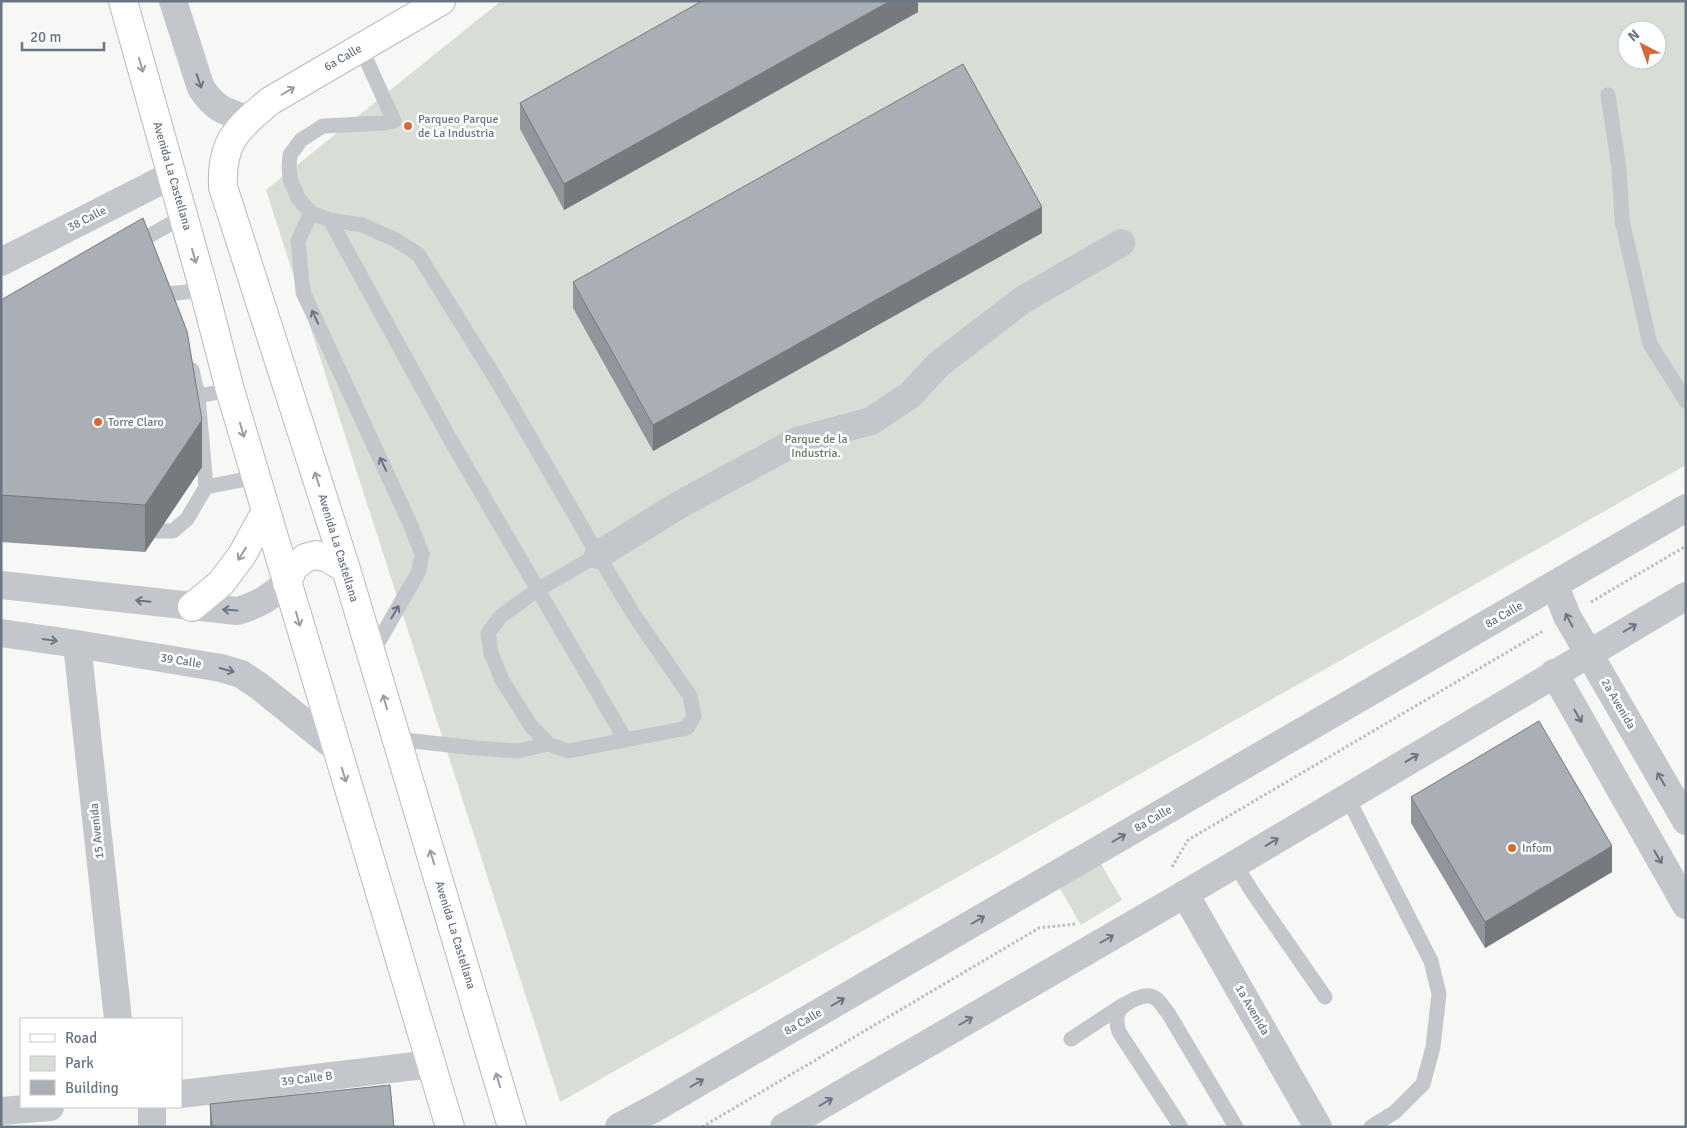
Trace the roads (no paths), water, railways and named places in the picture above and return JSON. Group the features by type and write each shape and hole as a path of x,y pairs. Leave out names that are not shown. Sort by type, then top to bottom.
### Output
{"main road":[{"name":"Avenida La Castellana","path":"123,1 230,390 287,583 447,1114 457,1127"},
{"name":"6a Calle","path":"248,119 270,101 441,1"},
{"name":"Avenida La Castellana","path":"248,119 231,138 227,147 222,174 223,187 346,569 512,1127"},
{"path":"192,607 221,582 242,555 266,511"},
{"path":"287,583 293,568 305,558 316,554 328,558 346,569"}],"street":[{"path":"173,1 201,88 209,100 219,109 248,119"},
{"name":"38 Calle","path":"1,262 172,175"},
{"path":"598,555 679,505 797,441 871,421 910,394 939,364 1021,301 1121,243"},
{"name":"8a Calle","path":"619,1127 655,1108 1555,586 1686,508"},
{"path":"1,585 237,611 262,602 287,583"},
{"name":"2a Avenida","path":"1555,586 1567,616 1686,821"},
{"path":"784,1127 1185,894 1686,596"},
{"name":"39 Calle","path":"1,633 221,668 241,674 259,686 336,748"},
{"name":"15 Avenida","path":"77,644 118,1018"},
{"path":"1554,673 1686,905"},
{"name":"1a Avenida","path":"1185,894 1318,1127"},
{"name":"39 Calle B","path":"182,1094 432,1064"},
{"path":"1,1111 38,1108"},
{"path":"152,1108 152,1127"}],"lane":[{"path":"360,48 401,123 324,126 301,140 290,155 290,173 298,198 310,213 330,220 362,225 394,239 418,254 499,384 634,615 690,696 694,716 687,728 568,751 548,744 531,726 502,680 491,653 488,633 501,616 537,590 598,555"},
{"path":"1608,95 1620,169 1622,220 1650,344 1686,401"},
{"path":"310,213 298,241 303,292 412,528 422,554 419,571 371,655"},
{"path":"118,254 183,217"},
{"path":"330,220 450,439 625,739"},
{"path":"144,303 163,303 167,294 204,290"},
{"path":"126,531 173,531 187,519 206,487 198,396 187,354"},
{"path":"198,396 230,390"},
{"path":"206,487 256,477"},
{"path":"396,739 518,751 548,744"},
{"path":"1347,797 1431,961 1439,994 1433,1047 1423,1084 1395,1112 1370,1127"},
{"path":"1235,864 1325,997"},
{"path":"1071,1039 1122,1005 1148,995 1156,998 1168,1013 1236,1127"},
{"path":"1122,1005 1117,1022 1119,1032 1181,1127"}],"place":[{"name":"Parqueo Parque de La Industria","path":"408,126"},
{"name":"Torre Claro","path":"98,422"},
{"name":"Infom","path":"1512,848"}],"park label":[{"name":"Parque de la Industria.","path":"816,446"}]}
